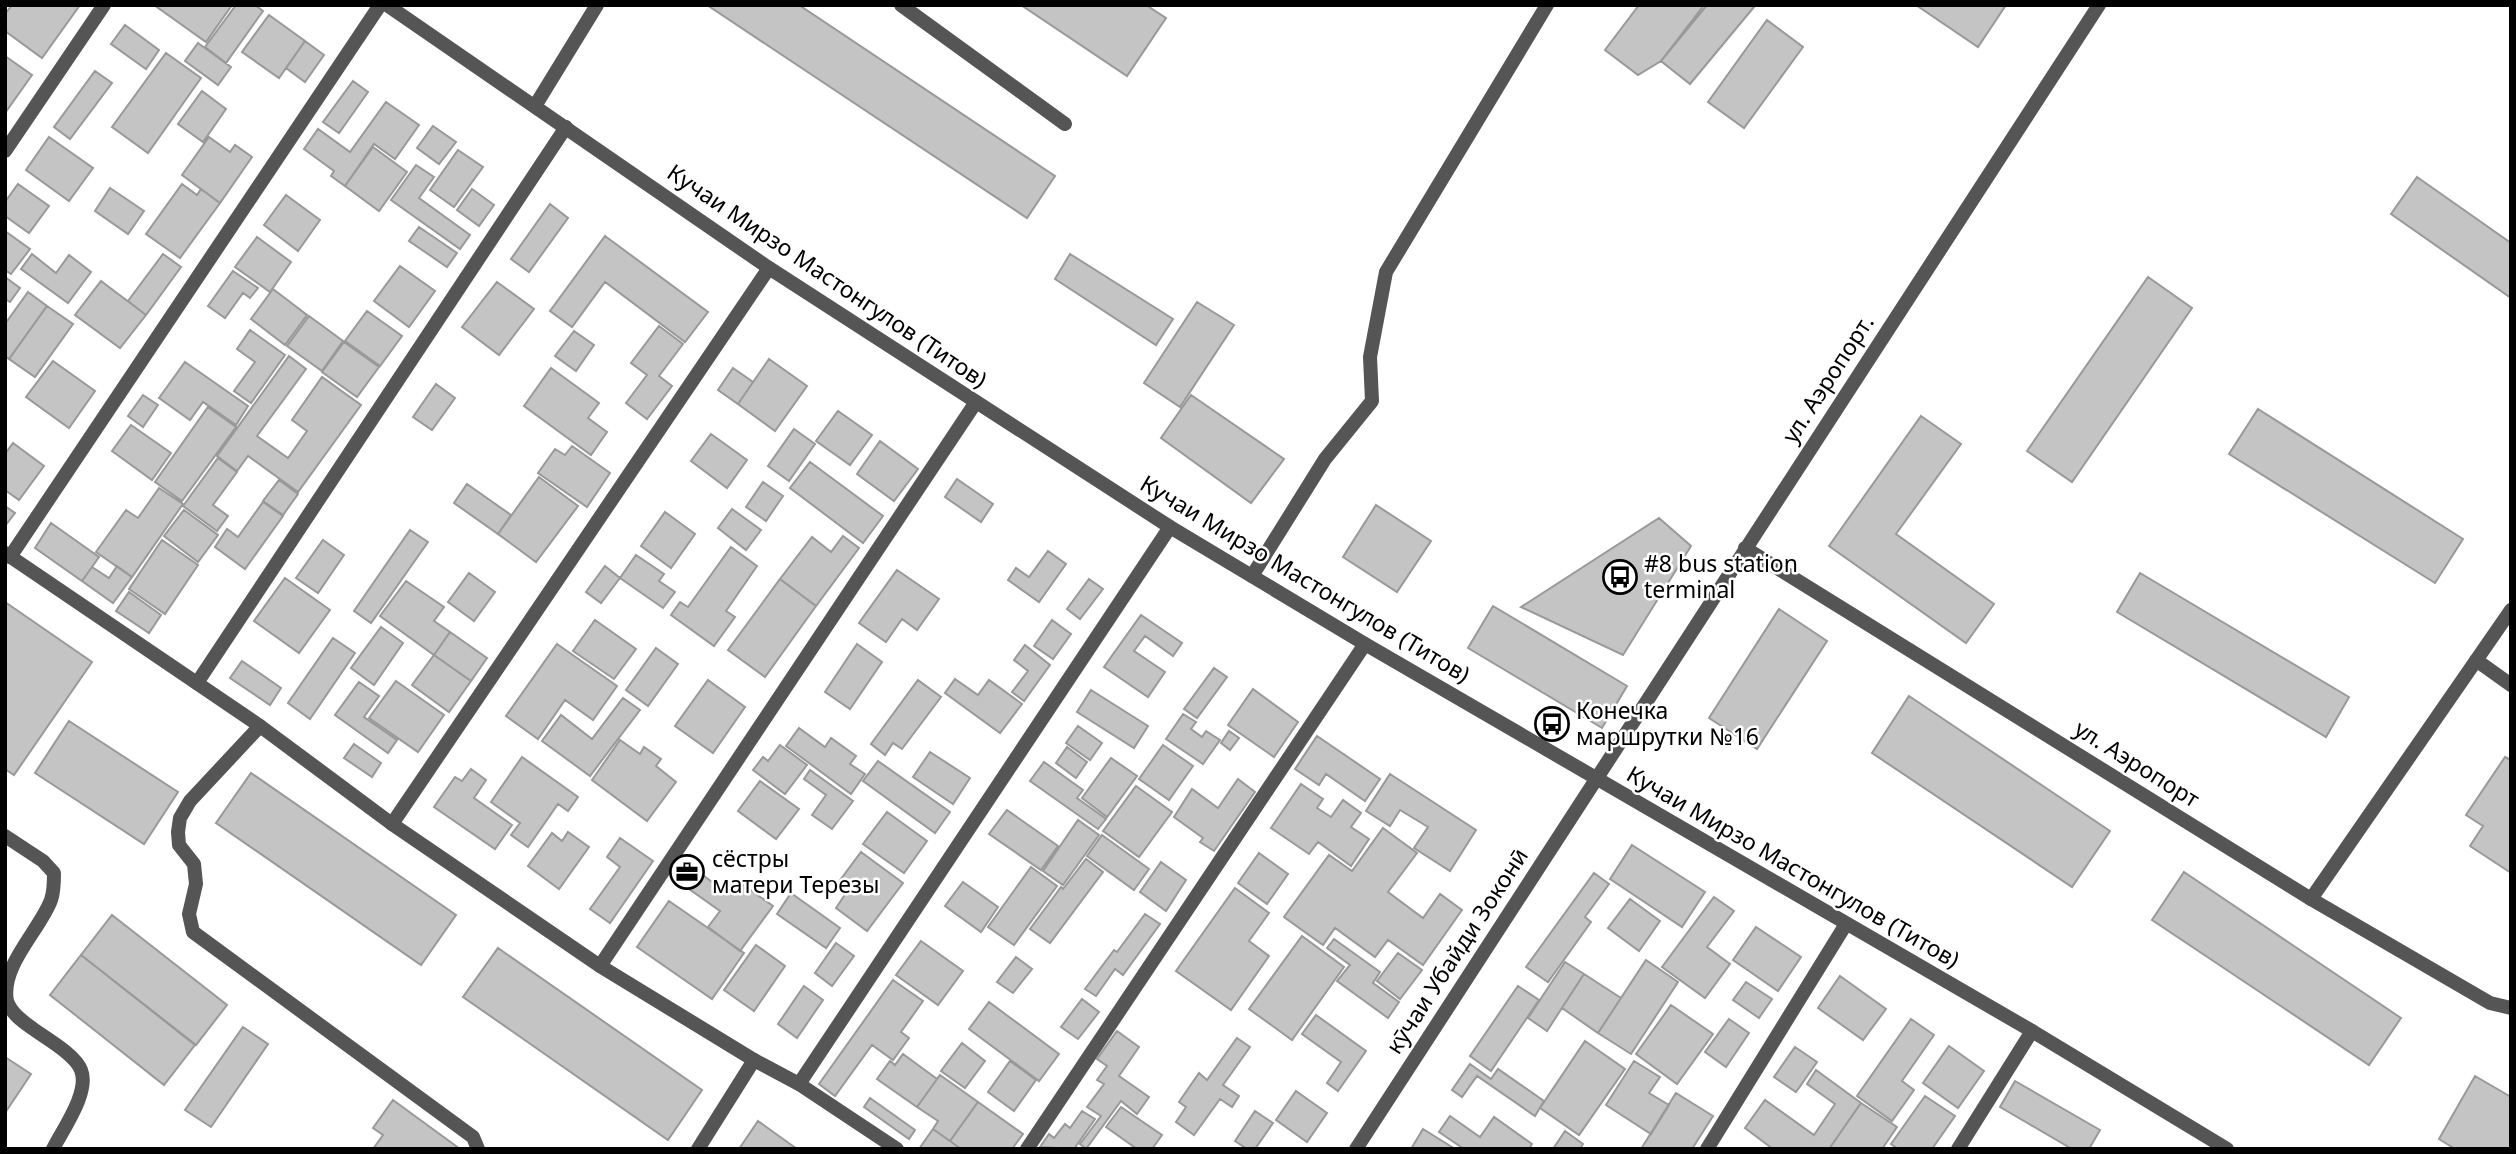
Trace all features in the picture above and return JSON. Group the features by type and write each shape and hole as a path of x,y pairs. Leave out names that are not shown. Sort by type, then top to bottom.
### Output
{"street":[{"path":"5,151 104,5"},
{"path":"380,5 8,555 260,726 393,824 600,966 754,1060 799,1084 897,1149"},
{"name":"Кучаи Мирзо Мастонгулов (Титов)","path":"387,5 769,268 1170,527 1365,644 2032,1031 2218,1146"},
{"path":"535,106 597,5"},
{"path":"901,5 1065,124"},
{"path":"1252,576 1325,459 1372,401 1370,357 1386,272 1547,5"},
{"name":"ул. Аэропорт.","path":"1596,779 2099,5"},
{"path":"197,683 566,127"},
{"path":"393,824 769,268"},
{"path":"600,966 976,402"},
{"path":"799,1084 1170,527"},
{"name":"ул. Аэропорт","path":"1745,548 2311,899 2490,1003 2511,1008"},
{"path":"2311,899 2511,610"},
{"path":"1027,1149 1365,644"},
{"path":"2476,660 2511,685"},
{"path":"260,726 190,801 180,818 177,832 179,845 194,864 197,884 189,914 193,932 473,1137 478,1149"},
{"name":"кӯчаи Убайди Зоконӣ","path":"1356,1149 1596,779"},
{"path":"5,836 43,861 54,873 51,900 12,964 5,985 7,1002 17,1017 65,1051 81,1069 82,1088 76,1107 53,1149"},
{"path":"1707,1149 1846,924"},
{"path":"1958,1149 2032,1031"},
{"path":"698,1149 754,1060"}],"building":[{"path":"12,5 80,5 42,58 5,31 5,14"},
{"path":"154,5 232,5 206,42"},
{"path":"236,5 255,5 263,11 226,63 205,47"},
{"path":"707,5 799,5 1055,176 1027,218"},
{"path":"1021,5 1146,5 1166,18 1127,76"},
{"path":"1639,5 1704,5 1661,61 1638,75 1605,50"},
{"path":"1707,5 1754,7 1690,84 1661,61"},
{"path":"1916,5 2006,5 1978,47"},
{"path":"269,15 305,41 279,78 242,52"},
{"path":"1767,20 1803,47 1744,128 1708,102"},
{"path":"125,25 159,50 146,69 111,44"},
{"path":"305,41 324,55 305,82 286,68"},
{"path":"198,43 231,67 218,85 185,61"},
{"path":"166,53 201,78 148,153 112,127"},
{"path":"5,56 32,75 5,113"},
{"path":"95,71 112,83 70,139 54,127"},
{"path":"353,81 368,92 339,133 323,122"},
{"path":"202,91 226,109 203,142 178,124"},
{"path":"386,102 419,125 395,159 374,144 345,186 331,176 334,171 304,149 318,129 350,152"},
{"path":"433,126 456,142 439,164 417,148"},
{"path":"49,137 93,168 69,201 26,170"},
{"path":"209,137 230,152 235,145 252,157 220,203 182,175"},
{"path":"373,147 407,172 379,211 345,186"},
{"path":"458,150 483,167 454,207 430,190"},
{"path":"416,165 434,177 419,198 470,235 460,249 391,200"},
{"path":"2417,177 2511,243 2511,298 2391,214"},
{"path":"18,184 49,206 29,233 5,216 5,202"},
{"path":"182,184 197,195 201,189 220,203 180,258 146,234"},
{"path":"110,188 144,211 128,234 95,211"},
{"path":"472,189 494,205 479,226 457,210"},
{"path":"286,195 320,220 298,251 264,225"},
{"path":"550,204 568,218 529,272 511,259"},
{"path":"419,227 457,253 447,267 409,241"},
{"path":"5,231 30,249 11,274 5,270"},
{"path":"605,236 708,312 685,342 605,282 572,327 550,311"},
{"path":"257,237 291,262 270,292 235,267"},
{"path":"32,254 56,273 69,255 91,272 68,303 21,269"},
{"path":"163,254 181,267 146,315 128,301"},
{"path":"1070,254 1173,319 1156,345 1055,279"},
{"path":"400,266 435,291 409,327 374,301"},
{"path":"233,271 258,288 250,298 243,293 225,318 208,306"},
{"path":"5,277 20,288 10,302 5,299"},
{"path":"2148,277 2192,308 2072,482 2027,451"},
{"path":"101,281 146,315 120,348 75,315"},
{"path":"497,282 534,309 499,355 462,327"},
{"path":"273,289 307,315 285,345 251,319"},
{"path":"28,292 47,306 9,359 5,356 5,324"},
{"path":"1197,302 1234,325 1180,407 1144,383"},
{"path":"47,306 73,324 35,377 9,359"},
{"path":"367,311 402,336 380,366 345,341"},
{"path":"309,316 343,341 322,371 287,346"},
{"path":"659,326 683,344 659,376 672,386 647,419 626,403 647,375 631,363"},
{"path":"250,330 285,355 251,403 234,391 255,362 237,349"},
{"path":"574,331 594,345 576,371 555,356"},
{"path":"344,342 379,367 357,397 322,372"},
{"path":"289,356 306,369 257,436 288,458 307,431 292,420 322,377 361,405 298,492 248,456 237,471 217,456"},
{"path":"769,359 807,386 775,431 738,404"},
{"path":"53,361 95,391 69,428 26,397"},
{"path":"185,362 248,406 236,425 203,402 190,420 159,398"},
{"path":"551,368 599,403 588,418 607,432 591,455 524,406"},
{"path":"733,368 753,382 738,404 718,390"},
{"path":"436,384 455,398 432,430 413,417"},
{"path":"143,395 158,405 143,427 128,416"},
{"path":"1191,395 1284,459 1251,503 1161,438"},
{"path":"208,407 236,427 182,501 155,482"},
{"path":"2258,409 2463,539 2435,583 2229,454"},
{"path":"838,411 872,435 850,465 816,441"},
{"path":"1921,416 1961,444 1896,534 1994,604 1966,643 1829,546"},
{"path":"131,425 171,453 152,480 112,451"},
{"path":"794,429 815,444 789,481 768,466"},
{"path":"711,434 747,460 727,488 691,461"},
{"path":"880,441 918,469 894,501 857,474"},
{"path":"13,443 44,466 19,500 5,490 5,454"},
{"path":"572,446 610,473 587,507 538,473 555,449 565,455"},
{"path":"218,458 237,472 213,505 228,516 217,531 183,506"},
{"path":"810,462 883,516 863,543 790,488"},
{"path":"539,477 578,506 536,562 498,534"},
{"path":"957,479 993,504 981,522 945,497"},
{"path":"279,480 298,494 283,515 263,501"},
{"path":"763,482 783,496 766,521 746,507"},
{"path":"467,484 511,515 498,534 454,503"},
{"path":"159,488 183,504 132,577 96,552 126,510 138,518"},
{"path":"263,502 283,516 245,569 215,547 227,529 238,537"},
{"path":"1376,505 1431,541 1397,592 1343,557"},
{"path":"5,506 15,513 5,526"},
{"path":"732,509 761,530 746,550 718,528"},
{"path":"184,510 218,535 198,562 164,536"},
{"path":"665,512 695,534 671,568 641,546"},
{"name":"#8 bus station terminal","path":"1659,518 1691,546 1623,655 1521,607"},
{"path":"51,523 99,557 82,581 35,548"},
{"path":"410,530 428,542 371,623 354,611"},
{"path":"843,536 859,548 816,606 780,579 812,537 831,552"},
{"path":"162,540 198,565 165,614 129,589"},
{"path":"323,540 344,555 318,593 296,578"},
{"path":"731,547 757,566 726,611 735,617 714,646 671,615 680,602 688,607"},
{"path":"1048,551 1066,564 1039,602 1008,580 1016,568 1029,577"},
{"path":"636,555 664,574 659,581 675,592 663,608 620,578"},
{"path":"117,566 132,577 113,603 82,581 92,567 109,578"},
{"path":"605,566 620,578 601,603 586,592"},
{"path":"897,570 939,599 917,630 902,619 886,642 859,623"},
{"path":"469,573 495,592 474,621 448,602"},
{"path":"2140,573 2349,697 2326,737 2117,612"},
{"path":"285,578 330,610 299,653 254,621"},
{"path":"780,579 816,606 765,677 728,650"},
{"path":"1089,579 1103,589 1080,619 1067,609"},
{"path":"406,581 444,607 434,621 450,632 434,655 380,616"},
{"path":"129,592 161,615 149,633 116,611"},
{"path":"5,602 92,662 14,775 5,769"},
{"path":"1493,606 1627,686 1602,728 1468,648"},
{"path":"1779,609 1827,641 1757,749 1709,718"},
{"path":"1141,615 1182,643 1173,656 1145,636 1134,651 1165,672 1148,697 1104,667"},
{"path":"595,620 636,649 614,679 573,651"},
{"path":"1052,620 1071,634 1053,659 1034,646"},
{"path":"381,627 403,643 374,685 351,668"},
{"path":"450,632 487,658 471,681 434,655"},
{"path":"333,638 355,653 310,719 288,703"},
{"path":"557,644 617,686 593,720 565,700 538,739 506,716"},
{"path":"857,644 882,662 850,709 825,692"},
{"path":"1025,645 1050,665 1024,701 1012,692 1028,671 1014,660"},
{"path":"656,648 678,664 648,706 626,690"},
{"path":"434,655 471,681 449,712 412,685"},
{"path":"242,661 281,688 270,705 230,678"},
{"path":"1214,668 1227,677 1197,718 1184,709"},
{"path":"955,679 978,695 989,680 1022,704 1000,733 945,693"},
{"path":"708,680 745,707 713,753 675,726"},
{"path":"918,680 941,697 902,749 893,743 885,755 871,744"},
{"path":"396,681 444,715 418,752 369,718"},
{"path":"359,682 379,696 364,717 397,740 388,753 335,715"},
{"path":"1253,689 1298,722 1274,757 1228,725"},
{"path":"1091,690 1148,726 1134,748 1077,712"},
{"path":"1909,696 2110,831 2072,887 1872,753"},
{"path":"623,698 640,710 590,776 542,741 561,715 592,739"},
{"path":"1183,714 1196,722 1191,729 1202,737 1206,731 1220,740 1203,764 1166,739"},
{"path":"69,721 178,792 144,844 35,773"},
{"path":"1078,726 1102,743 1090,760 1066,743"},
{"path":"799,728 825,747 831,738 856,756 850,764 865,774 851,794 786,746"},
{"path":"1229,731 1239,738 1230,750 1221,743"},
{"path":"1317,736 1380,779 1365,801 1326,774 1319,785 1295,769"},
{"path":"620,740 640,754 644,747 661,759 656,766 676,782 647,821 592,780"},
{"path":"354,744 381,763 372,777 344,758"},
{"path":"780,745 807,765 785,794 753,770 763,757 768,761"},
{"path":"1163,745 1193,766 1169,800 1139,779"},
{"path":"1067,747 1087,762 1076,778 1056,763"},
{"path":"930,752 970,778 953,804 913,777"},
{"path":"522,757 578,797 568,811 558,804 528,847 511,835 520,823 491,802"},
{"path":"2505,757 2511,760 2511,873 2470,846 2483,826 2466,815"},
{"path":"1111,758 1137,776 1107,817 1082,798"},
{"path":"878,761 950,812 935,833 863,781"},
{"path":"1044,762 1083,790 1077,798 1106,819 1098,829 1030,781"},
{"path":"471,769 486,780 474,798 512,825 495,849 434,807 455,777 462,781"},
{"path":"810,770 853,801 832,829 812,815 826,795 804,779"},
{"path":"251,773 456,915 421,965 216,823"},
{"path":"1390,774 1476,830 1450,871 1414,848 1428,827 1400,810 1390,826 1366,811"},
{"path":"1238,779 1255,792 1214,851 1200,842 1203,838 1174,817 1192,789 1218,808"},
{"path":"760,781 799,809 776,839 738,811"},
{"path":"1301,784 1323,799 1317,808 1331,817 1343,800 1361,813 1351,827 1369,839 1351,866 1318,842 1309,854 1271,828"},
{"path":"1136,786 1172,812 1139,857 1103,831"},
{"path":"1007,810 1058,846 1041,870 989,834"},
{"path":"887,812 927,841 904,873 863,844"},
{"path":"1078,820 1099,835 1063,885 1043,871"},
{"path":"1383,828 1417,853 1388,892 1423,918 1440,894 1462,910 1423,965 1388,940 1375,957 1335,928 1323,945 1284,917 1329,855 1352,871"},
{"path":"568,832 589,847 559,889 528,866 552,833 562,841"},
{"path":"1102,835 1149,869 1134,890 1087,856"},
{"path":"620,838 653,861 610,923 590,909 620,867 607,857"},
{"path":"1632,845 1705,892 1682,927 1610,879"},
{"path":"861,852 903,883 867,931 836,908 848,890 838,883"},
{"path":"1259,853 1288,874 1267,904 1238,883"},
{"path":"1086,859 1103,872 1050,943 1030,929"},
{"path":"1161,862 1186,880 1166,911 1140,892"},
{"path":"1031,867 1057,886 1014,945 988,927"},
{"path":"693,868 726,892 735,879 773,906 740,951 708,927 720,911 682,884"},
{"path":"2184,872 2401,1018 2369,1065 2152,920"},
{"path":"1594,873 1609,884 1585,917 1591,922 1548,982 1526,967"},
{"path":"963,882 998,907 981,932 945,906"},
{"path":"1235,888 1269,913 1249,941 1269,956 1231,1010 1176,971"},
{"path":"791,893 840,928 826,948 777,914"},
{"path":"1714,897 1734,911 1707,947 1730,964 1705,998 1662,967"},
{"path":"1630,899 1660,921 1639,951 1608,928"},
{"path":"669,901 744,953 712,999 637,947"},
{"path":"1145,914 1160,924 1123,975 1115,969 1096,996 1085,989 1114,950 1117,952"},
{"path":"112,915 227,1005 196,1045 81,955"},
{"path":"1756,927 1801,957 1778,991 1733,960"},
{"path":"1302,936 1344,967 1292,1040 1249,1009"},
{"path":"1334,939 1380,972 1373,983 1399,1002 1388,1018 1337,981 1350,965 1327,948"},
{"path":"921,941 963,971 938,1005 896,975"},
{"path":"836,943 854,956 832,986 815,973"},
{"path":"756,945 785,966 754,1011 724,990"},
{"path":"498,948 702,1090 668,1140 463,997"},
{"path":"1398,953 1422,970 1400,999 1377,981"},
{"path":"81,955 195,1045 164,1085 50,995"},
{"path":"1016,957 1032,969 1013,993 997,982"},
{"path":"1646,960 1678,982 1631,1054 1598,1033"},
{"path":"1565,962 1584,974 1547,1031 1528,1018"},
{"path":"1584,974 1621,998 1598,1033 1562,1008"},
{"path":"1840,976 1886,1009 1863,1040 1818,1008"},
{"path":"893,980 923,1001 901,1032 909,1038 893,1060 872,1045 835,1096 819,1084"},
{"path":"1746,982 1772,999 1759,1018 1733,1000"},
{"path":"804,986 823,1000 797,1038 778,1024"},
{"path":"1518,986 1539,1000 1491,1071 1470,1056"},
{"path":"1082,999 1099,1012 1078,1039 1061,1027"},
{"path":"989,1002 1059,1054 1039,1081 969,1029"},
{"path":"1671,1005 1713,1034 1677,1084 1636,1054"},
{"path":"1316,1015 1366,1051 1338,1091 1327,1083 1341,1062 1302,1034"},
{"path":"1729,1019 1749,1033 1726,1067 1705,1052"},
{"path":"1911,1019 1934,1035 1902,1081 1914,1090 1892,1121 1857,1096"},
{"path":"243,1027 268,1044 211,1127 185,1110"},
{"path":"1117,1031 1139,1047 1119,1076 1149,1097 1137,1114 1121,1101 1086,1149 1080,1144 1101,1116 1087,1107 1104,1084 1097,1080 1107,1066 1097,1059"},
{"path":"1237,1038 1250,1047 1223,1085 1239,1096 1232,1107 1220,1099 1194,1135 1176,1122 1186,1107 1179,1102 1199,1073 1207,1080"},
{"path":"1585,1041 1625,1069 1579,1135 1540,1108"},
{"path":"962,1043 985,1061 965,1088 941,1071"},
{"path":"1949,1046 1984,1071 1958,1108 1923,1083"},
{"path":"1795,1047 1817,1062 1796,1092 1774,1077"},
{"path":"903,1054 937,1079 917,1107 877,1079 890,1061 895,1065"},
{"path":"5,1057 31,1074 5,1113"},
{"path":"1010,1061 1036,1080 1014,1111 988,1092"},
{"path":"1634,1061 1660,1077 1649,1093 1669,1105 1651,1134 1606,1105"},
{"path":"1470,1064 1491,1079 1498,1069 1544,1101 1535,1116 1477,1076 1462,1097 1452,1090"},
{"path":"1816,1070 1861,1103 1829,1149 1773,1149 1745,1128 1765,1100 1814,1135 1835,1104 1807,1084"},
{"path":"940,1075 978,1102 950,1141 933,1129 938,1121 917,1107"},
{"path":"2475,1076 2511,1097 2511,1149 2455,1149 2439,1139"},
{"path":"2015,1081 2100,1130 2089,1149 2072,1149 2000,1107"},
{"path":"1296,1091 1327,1113 1307,1142 1276,1120"},
{"path":"1676,1093 1713,1116 1692,1149 1641,1149"},
{"path":"1925,1096 1955,1116 1932,1149 1898,1149 1891,1144"},
{"path":"870,1098 915,1130 909,1139 864,1107"},
{"path":"393,1100 460,1149 373,1149 383,1135 373,1128"},
{"path":"978,1102 1023,1134 1012,1149 961,1149 950,1141"},
{"path":"1861,1103 1897,1127 1882,1149 1829,1149"},
{"path":"1121,1107 1162,1135 1152,1149 1137,1149 1106,1127"},
{"path":"1082,1111 1095,1119 1074,1149 1040,1147 1049,1134 1054,1138 1065,1124 1070,1128"},
{"path":"1255,1111 1273,1123 1255,1149 1247,1149 1235,1141"},
{"path":"1450,1116 1480,1137 1494,1117 1532,1144 1529,1149 1464,1149 1439,1132"},
{"path":"758,1121 797,1149 739,1149"},
{"path":"933,1129 950,1141 961,1149 919,1149"},
{"path":"1423,1129 1455,1149 1411,1149"},
{"path":"1565,1131 1583,1144 1580,1149 1553,1149"}],"place":[{"name":"#8 bus station terminal","path":"1620,577"},
{"name":"Конечка маршрутки №16","path":"1552,724"},
{"name":"сёстры матери Терезы","path":"687,872"}]}
